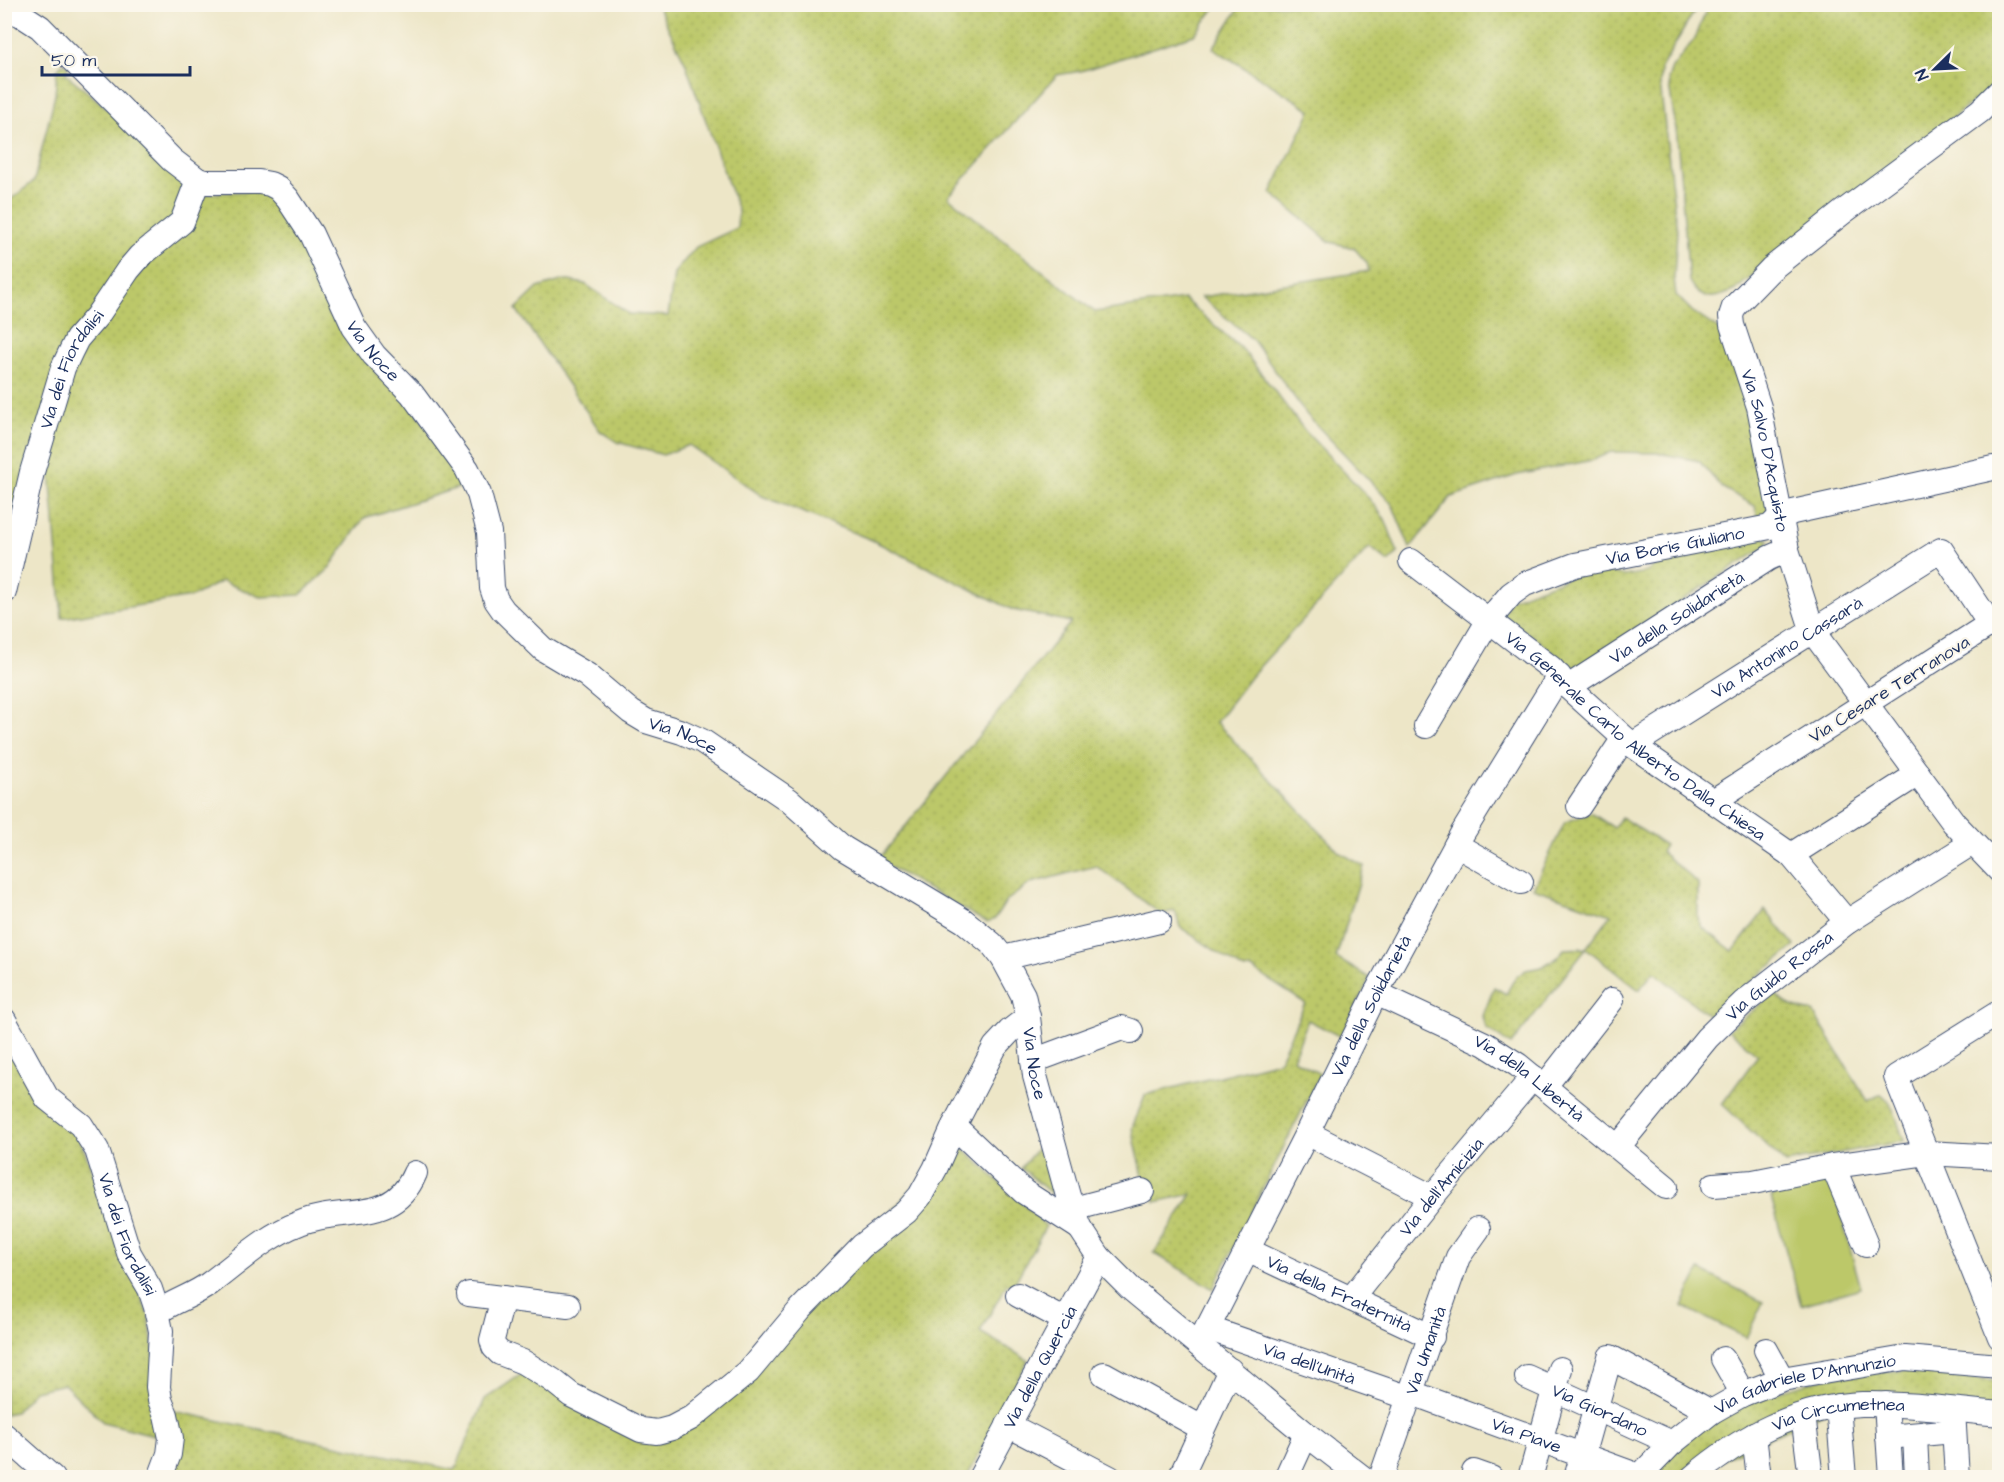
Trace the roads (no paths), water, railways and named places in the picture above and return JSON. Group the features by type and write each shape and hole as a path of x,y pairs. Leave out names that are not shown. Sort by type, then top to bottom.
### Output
{"street":[{"path":"4,9 20,14 40,27 172,160 198,180"},
{"name":"Via Salvo D'Acquisto","path":"2000,91 1980,111 1843,212 1771,269 1734,307 1731,316 1759,407 1787,550 1813,632 1954,823 2000,871"},
{"name":"Via dei Fiordalisi","path":"4,592 32,472 63,368 71,351 77,339 97,316 140,256 182,222 198,180"},
{"name":"Via Noce","path":"198,180 270,184 278,188 288,199 311,234 361,336 374,355 412,394 473,481 479,494 489,532 492,588 503,610 519,626 543,649 587,675 631,712 646,721 702,741 772,788 843,848 964,921 992,944 1003,958 1023,995 1035,1076 1077,1218 1099,1257 1130,1288 1203,1337 1230,1371 1363,1478"},
{"name":"Via Boris Giuliano","path":"1426,726 1489,620 1511,594 1526,584 1575,565 1770,527 1779,518 1793,512 1993,468"},
{"name":"Via della Solidarietà","path":"1203,1337 1376,993 1456,845 1564,682 1768,558 1787,550"},
{"name":"Via Antonino Cassarà","path":"1579,806 1628,742 1813,632 1941,550"},
{"name":"Via Cesare Terranova","path":"1713,801 1990,624 1941,550"},
{"name":"Via Generale Carlo Alberto Dalla Chiesa","path":"1412,561 1551,668 1628,742 1791,855 1847,922"},
{"path":"1791,855 1918,774"},
{"name":"Via Guido Rossa","path":"1618,1147 1723,1021 1743,1003 1847,922 1972,843"},
{"path":"1456,845 1521,882"},
{"path":"1003,958 1159,921"},
{"name":"Via della Libertà","path":"1376,993 1485,1044 1539,1082 1666,1187"},
{"name":"Via dell'Amicizia","path":"1351,1299 1432,1197 1612,1000"},
{"path":"2000,1012 1896,1077 2000,1337"},
{"path":"503,1298 492,1340 494,1347 500,1353 523,1362 571,1395 641,1430 657,1432 672,1428 691,1418 748,1372 800,1310 855,1253 906,1212 920,1196 995,1047 1028,1017"},
{"name":"Via dei Fiordalisi","path":"4,1020 47,1098 81,1125 97,1150 129,1253 150,1289 160,1331 158,1387 171,1437 169,1454 160,1478"},
{"path":"1033,1061 1122,1028 1131,1031"},
{"path":"954,1126 1024,1192 1077,1218 1142,1191"},
{"path":"1307,1133 1432,1197"},
{"path":"1714,1185 1753,1182 1833,1166 1927,1154 2000,1157"},
{"path":"1833,1166 1866,1245"},
{"path":"157,1313 171,1303 207,1285 264,1241 302,1222 376,1209 390,1204 401,1197 409,1187 415,1173"},
{"name":"Via Umanità","path":"1381,1478 1458,1257 1478,1229"},
{"name":"Via della Fraternità","path":"1246,1250 1432,1337"},
{"name":"Via della Quercia","path":"980,1478 1099,1257"},
{"path":"470,1294 568,1306"},
{"path":"1018,1295 1065,1320"},
{"name":"Via dell'Unità","path":"1203,1337 1411,1395"},
{"path":"1766,1350 1782,1379"},
{"path":"1579,1466 1610,1358 1711,1412"},
{"name":"Via Gabriele D'Annunzio","path":"1639,1477 1672,1443 1711,1412 1743,1394 1782,1379 1905,1358 2000,1366"},
{"path":"1723,1359 1743,1394"},
{"path":"1180,1478 1230,1371"},
{"path":"1104,1374 1202,1428"},
{"name":"Via Giordano","path":"1527,1377 1557,1379 1595,1408 1672,1443"},
{"path":"1530,1478 1557,1379"},
{"name":"Via Piave","path":"1411,1395 1540,1440 1579,1466 1639,1477"},
{"path":"1886,1404 1891,1478"},
{"name":"Via Circumetnea","path":"1692,1478 1712,1470 1754,1435 1803,1415 1838,1406 1886,1404 1954,1421 2000,1414"},
{"path":"1838,1406 1844,1478"},
{"path":"1803,1415 1811,1478"},
{"path":"1888,1437 1915,1435 1954,1421 1957,1478"},
{"path":"1008,1425 1110,1478"},
{"path":"1286,1478 1306,1434"},
{"path":"4,1435 53,1478"},
{"path":"1754,1435 1759,1478"},
{"path":"1915,1435 1917,1478"}]}
